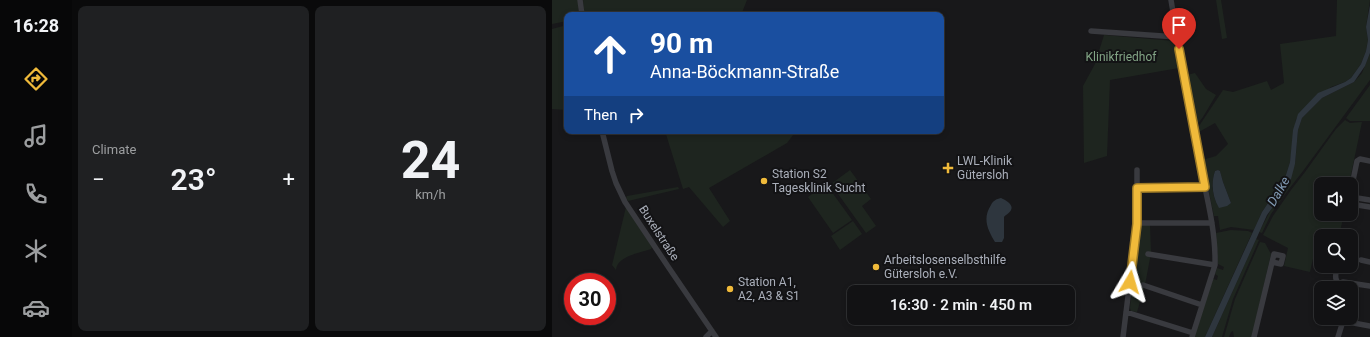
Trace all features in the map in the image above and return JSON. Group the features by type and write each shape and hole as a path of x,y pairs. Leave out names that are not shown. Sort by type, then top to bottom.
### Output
{"street":[{"path":"580,0 582,12"},
{"path":"1126,312 1193,335 1215,265 1212,223 1171,0"},
{"path":"1091,32 1177,37"},
{"name":"Buxelstraße","path":"603,134 612,171 622,195 716,337"},
{"path":"1354,177 1357,161 1360,159 1370,161"},
{"path":"1123,337 1137,224 1137,170"},
{"path":"1137,188 1205,187"},
{"path":"1358,199 1370,200"},
{"path":"1358,205 1370,206"},
{"path":"1137,224 1212,223"},
{"path":"1148,254 1215,265"},
{"path":"1361,260 1370,262"},
{"path":"1254,337 1272,262"},
{"path":"1143,285 1202,305"},
{"path":"1358,286 1370,286"},
{"path":"1358,323 1370,326"},
{"path":"1338,337 1342,325"},
{"path":"706,337 712,331"}],"green space":[{"path":"552,0 578,0 579,12 564,12 564,22 552,24"},
{"path":"583,0 747,0 742,12 584,12"},
{"path":"1216,0 1221,0 1227,38 1222,39"},
{"path":"1337,0 1370,0 1366,27 1368,40 1361,64 1351,78 1331,87 1296,119 1290,162 1285,178 1262,212 1254,230 1231,227 1220,230 1218,216 1214,216 1202,160 1216,156 1228,144 1215,123 1197,133 1197,129 1223,90 1233,92 1267,81 1271,90 1284,83 1280,44 1336,36","holes":["1215,171 1220,171 1231,203 1219,207 1215,199 1213,180"]},
{"path":"564,26 564,110 552,109 552,29"},
{"name":"Klinikfriedhof","path":"1104,35 1174,41 1179,68 1110,80 1107,156 1084,163 1083,86 1095,64"},
{"path":"1370,53 1370,80 1271,214 1262,233 1259,232 1295,164 1298,130 1302,118 1322,98 1354,82 1362,73"},
{"path":"1195,73 1206,89 1216,95 1196,126 1187,75"},
{"path":"1370,85 1370,121 1350,121 1346,118"},
{"path":"1345,120 1350,123 1362,122 1350,177 1314,177 1314,221 1342,221 1341,229 1314,229 1314,254 1310,272 1284,266 1288,248 1263,235 1273,216 1336,129"},
{"path":"666,134 794,134 787,143 709,188 730,221 723,227 689,187 683,189"},
{"path":"850,170 871,199 862,206 876,226 866,233 831,184"},
{"path":"826,184 852,220 833,233 808,197"},
{"path":"678,187 679,189 628,201 626,198 627,196"},
{"path":"626,207 652,247 651,249 620,261 616,270 612,265"},
{"path":"853,221 862,234 840,250 831,236"},
{"path":"1142,225 1150,225 1151,253 1145,285 1137,312 1131,311 1130,308 1138,229"},
{"path":"1231,230 1248,231 1252,233 1205,337 1194,337 1213,279 1217,280 1218,276 1215,274 1217,268 1223,270 1224,267 1218,264 1216,233"},
{"path":"1256,239 1259,240 1233,299 1222,337 1212,337"},
{"path":"1260,242 1265,243 1271,254 1252,337 1234,337 1233,331 1229,337 1224,337 1235,299"}],"water":[{"name":"Dalke","path":"1370,5 1370,53 1365,66 1354,82 1322,98 1302,118 1298,130 1295,164 1291,179 1286,189 1267,215 1212,337 1205,337 1262,212 1285,178 1290,162 1293,130 1298,114 1318,93 1351,78 1361,64 1368,40 1366,27"},
{"path":"1215,171 1220,171 1231,203 1227,206 1219,208 1215,199 1213,185"},
{"path":"1001,198 1009,202 1012,208 1004,217 1004,238 1002,242 995,242 988,229 986,220 988,210 993,202"}],"place":[{"name":"LWL-Klinik Gütersloh","path":"948,168"},
{"name":"Station S2 Tagesklinik Sucht","path":"764,181"},
{"name":"Arbeitslosenselbsthilfe Gütersloh e.V.","path":"876,267"},
{"name":"Station A1, A2, A3 & S1","path":"730,289"}],"route":[{"path":"1130,282 1137,224 1137,188 1205,187 1179,49"}]}
